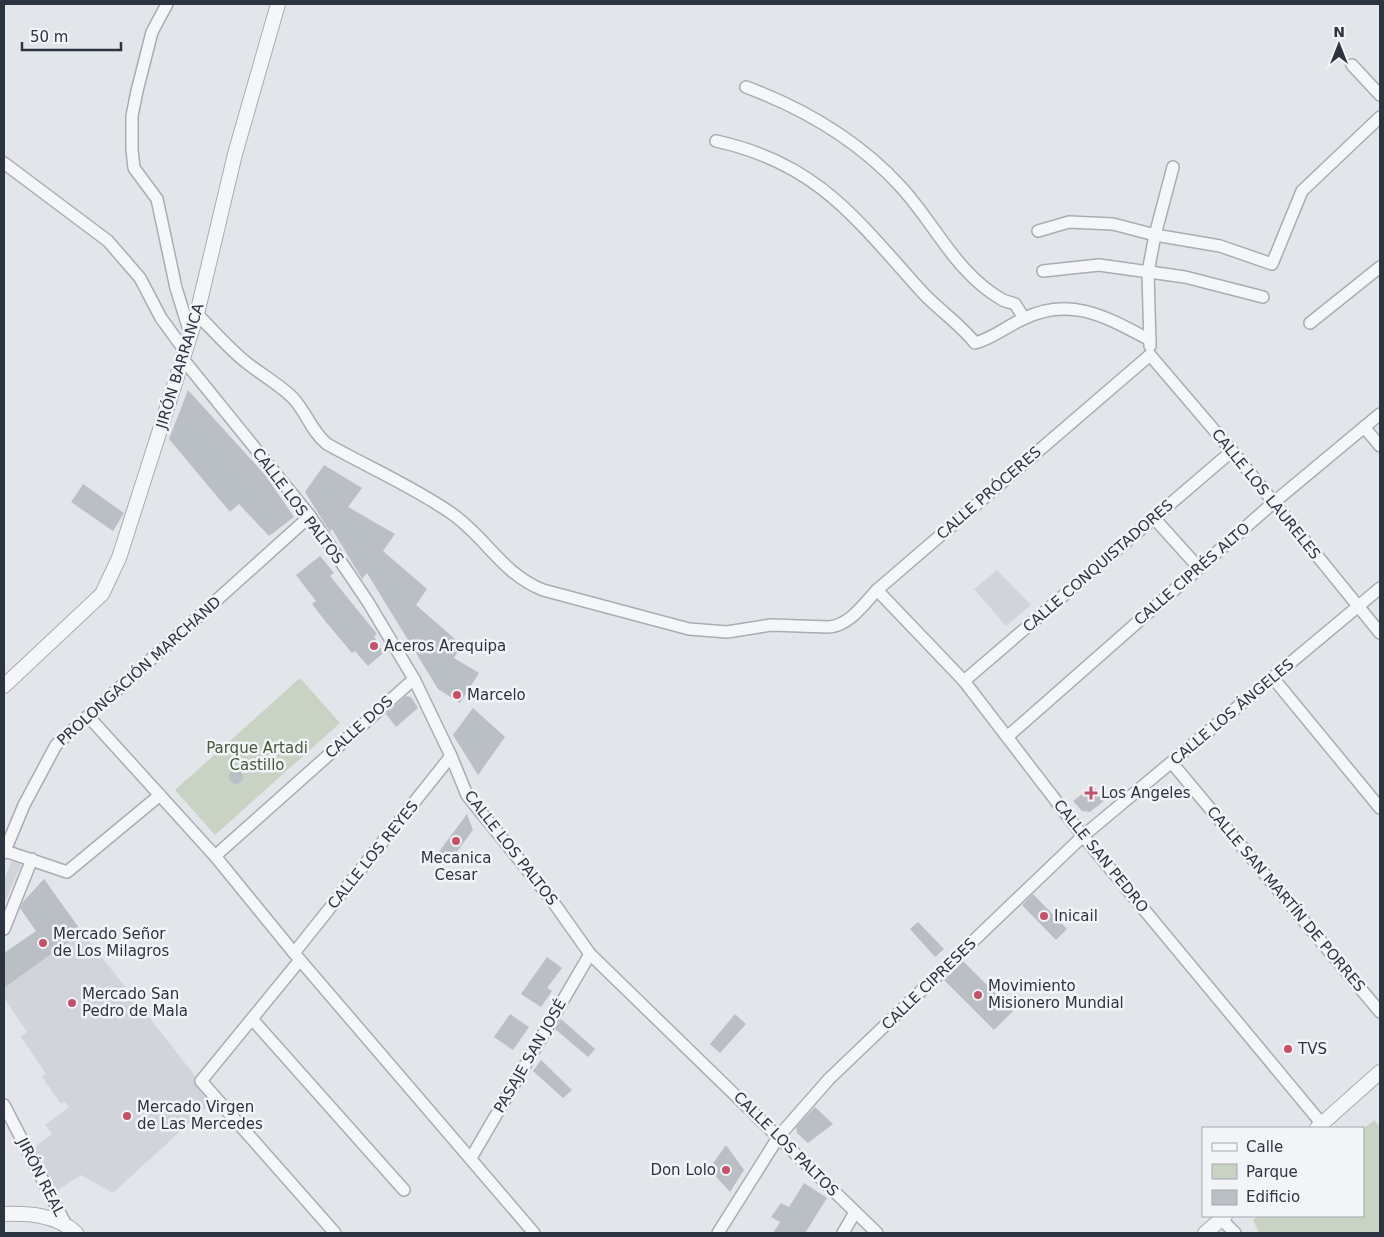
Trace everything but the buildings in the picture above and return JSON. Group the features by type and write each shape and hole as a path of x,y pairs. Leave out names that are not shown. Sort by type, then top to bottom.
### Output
{"street":[{"path":"167,4 152,32 137,91 132,116 132,150 134,168 157,198 176,288 190,333"},
{"name":"JIRÓN BARRANCA","path":"4,686 102,594 119,558 197,314 235,154 278,4"},
{"path":"1352,65 1380,95"},
{"path":"746,87 796,108 842,135 863,151 902,188 957,261 970,275 1003,301 1015,304 1024,318"},
{"path":"1038,231 1069,222 1113,224 1155,236 1220,246 1272,264 1302,191 1380,117"},
{"path":"716,141 767,156 817,184 847,210 933,304 975,343 983,341 1024,318 1046,311 1072,309 1114,320 1150,340"},
{"name":"CALLE LOS PALTOS","path":"4,163 108,241 140,278 161,318 184,354 310,516 368,602 414,679 467,794 551,899 590,954 878,1233"},
{"path":"1150,355 1148,272 1155,236 1173,168"},
{"path":"1043,271 1099,265 1185,277 1263,297"},
{"path":"1310,323 1380,267"},
{"name":"CALLE PRÓCERES","path":"197,314 247,363 294,399 312,428 327,444 452,513 508,570 526,583 542,590 689,628 727,632 772,625 837,627 846,622 877,590 1150,355"},
{"name":"CALLE LOS LAURELES","path":"1150,355 1232,451 1380,633"},
{"name":"CALLE CIPRÉS ALTO","path":"1007,737 1273,503 1380,414"},
{"path":"1364,427 1380,446"},
{"name":"CALLE CONQUISTADORES","path":"964,681 1232,451"},
{"name":"PROLONGACIÓN MARCHAND","path":"4,852 47,759 56,745 310,516"},
{"path":"1154,518 1199,568"},
{"name":"CALLE LOS ÁNGELES","path":"1083,836 1380,588"},
{"name":"CALLE SAN PEDRO","path":"877,590 964,681 1083,836 1319,1126"},
{"path":"1273,678 1380,808"},
{"name":"CALLE DOS","path":"215,856 414,679"},
{"path":"88,716 215,856 297,957 534,1233"},
{"name":"CALLE LOS REYES","path":"335,1233 201,1081 252,1018 451,756"},
{"name":"CALLE SAN MARTÍN DE PORRES","path":"1172,763 1380,1012"},
{"path":"4,852 32,859 67,872 160,795"},
{"name":"CALLE CIPRESES","path":"718,1233 779,1136 829,1079 1083,836"},
{"path":"4,929 32,859"},
{"name":"PASAJE SAN JOSÉ","path":"471,1158 590,954"},
{"path":"252,1018 404,1190"},
{"path":"1319,1126 1380,1072"},
{"name":"JIRÓN REAL","path":"4,1105 65,1223"},
{"path":"842,1233 855,1212"},
{"path":"4,1214 37,1215 65,1223 76,1233"},
{"path":"1205,1233 1223,1218 1235,1233"}],"shaded area":[{"path":"997,570 1031,605 1006,626 974,589"},
{"path":"12,861 21,865 4,905 4,880"},
{"path":"82,932 214,1100 113,1193 81,1175 56,1191 35,1147 52,1134 45,1125 69,1107 65,1102 61,1104 42,1077 46,1074 21,1037 27,1032 4,998 4,988"}],"green space":[{"name":"Parque Artadi Castillo","path":"300,678 340,723 215,835 175,790"},
{"path":"1374,1120 1380,1127 1380,1233 1259,1233 1253,1220 1257,1217 1364,1217 1364,1128"}],"place":[{"name":"Aceros Arequipa","path":"374,646"},
{"name":"Marcelo","path":"457,695"},
{"name":"Los Angeles","path":"1091,793"},
{"name":"Mecanica Cesar","path":"456,841"},
{"name":"Inicail","path":"1044,916"},
{"name":"Mercado Señor de Los Milagros","path":"43,943"},
{"name":"Movimiento Misionero Mundial","path":"978,995"},
{"name":"Mercado San Pedro de Mala","path":"72,1003"},
{"name":"TVS","path":"1288,1049"},
{"name":"Mercado Virgen de Las Mercedes","path":"127,1116"},
{"name":"Don Lolo","path":"726,1170"}]}
